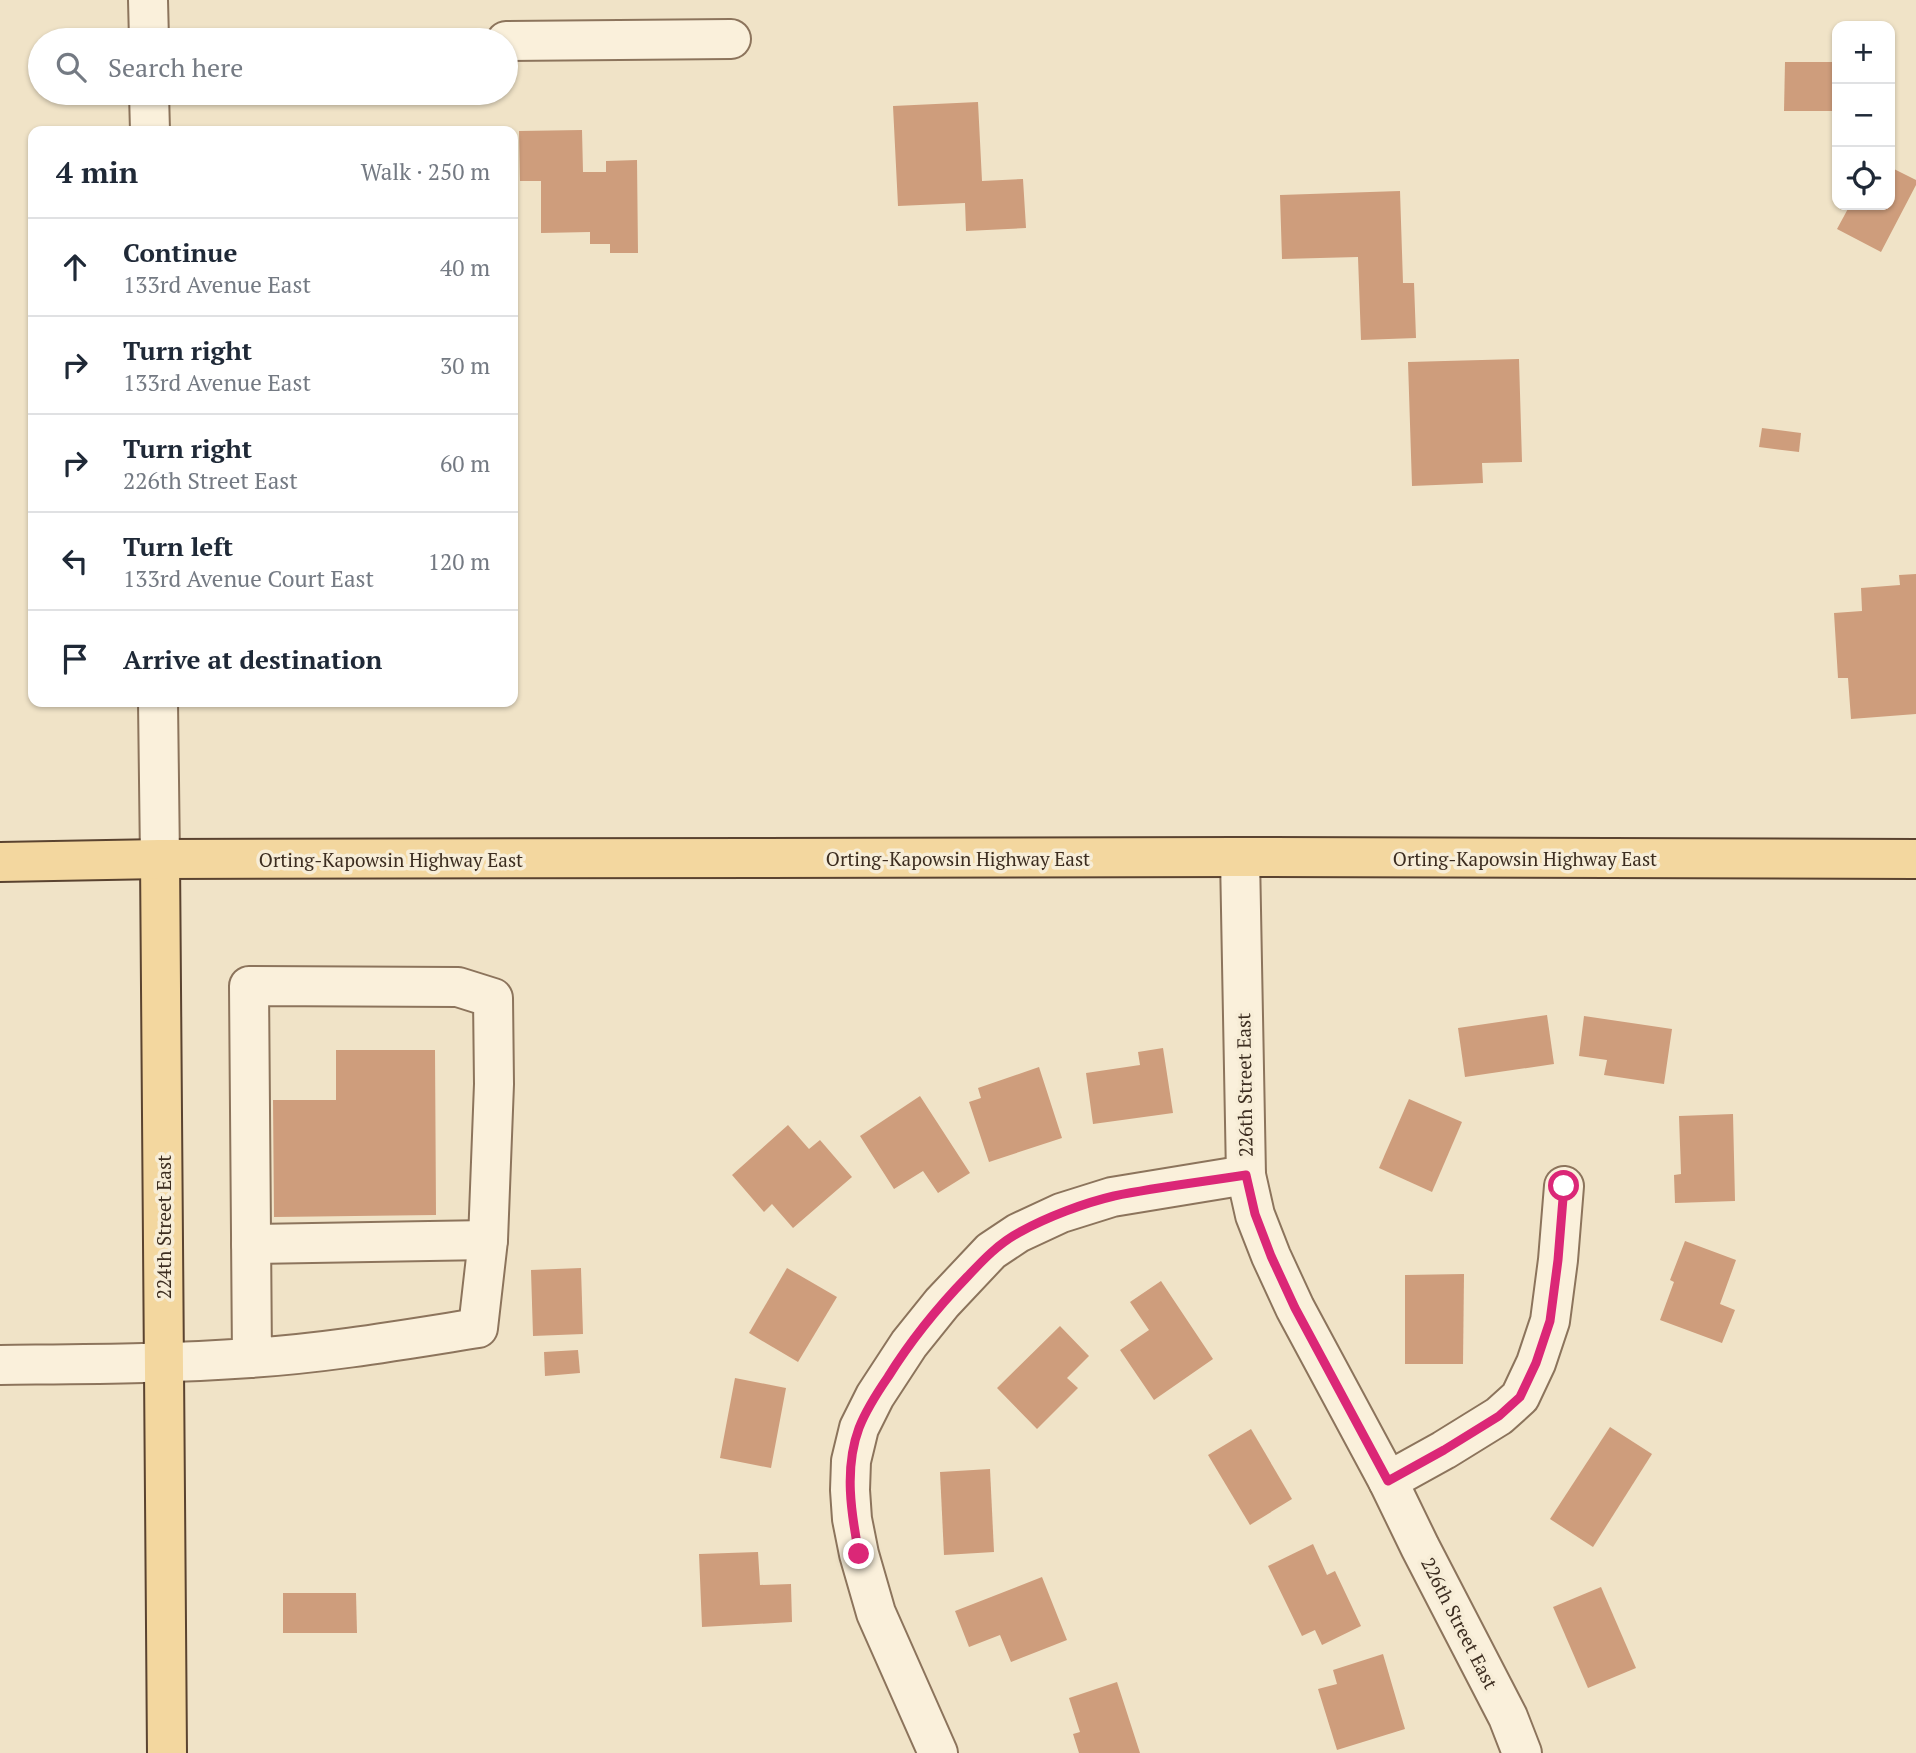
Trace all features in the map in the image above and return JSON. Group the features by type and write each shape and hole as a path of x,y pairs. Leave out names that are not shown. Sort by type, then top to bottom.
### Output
{"main road":[{"name":"Orting-Kapowsin Highway East","path":"0,862 160,859 1240,857 1916,859"},
{"name":"224th Street East","path":"160,859 167,1753"}],"street":[{"path":"148,0 149,28"},
{"path":"518,41 731,39"},
{"path":"149,105 150,126"},
{"name":"224th Street East","path":"158,707 160,859"},
{"name":"226th Street East","path":"1240,857 1246,1175 1255,1214 1295,1308 1388,1481 1508,1717 1522,1753"},
{"path":"0,1365 252,1358 346,1349 478,1328 488,1240 494,1084 493,998 458,987 249,985 252,1358"},
{"path":"938,1753 876,1613 852,1520 851,1461 859,1428 875,1396 909,1344 942,1303 992,1251 1018,1233 1061,1213 1112,1197 1246,1175"},
{"path":"1388,1481 1499,1416 1520,1397 1536,1363 1550,1321 1564,1186"},
{"path":"251,1244 488,1240"}],"building":[{"path":"1785,62 1832,62 1832,111 1784,111"},
{"path":"978,102 982,181 1023,179 1026,228 966,231 965,203 898,206 893,106"},
{"path":"582,130 583,172 606,172 606,161 637,160 638,253 610,253 610,244 590,244 590,232 541,233 541,181 520,181 519,131"},
{"path":"1895,170 1916,180 1916,185 1881,252 1837,229 1847,210 1895,210"},
{"path":"1400,191 1403,283 1414,283 1416,338 1361,340 1358,257 1282,259 1280,195"},
{"path":"1519,359 1522,462 1482,463 1483,483 1412,486 1408,362"},
{"path":"1762,428 1801,433 1799,452 1759,447"},
{"path":"1916,574 1916,714 1851,719 1848,678 1838,678 1834,613 1862,611 1861,588 1900,585 1899,575"},
{"path":"1547,1015 1554,1064 1465,1077 1458,1028"},
{"path":"1584,1016 1672,1029 1664,1084 1604,1075 1607,1060 1579,1056"},
{"path":"1163,1048 1173,1113 1093,1124 1086,1073 1140,1065 1138,1052"},
{"path":"336,1050 435,1050 436,1215 274,1217 273,1100 336,1100"},
{"path":"1039,1067 1062,1138 989,1162 969,1102 981,1098 978,1088"},
{"path":"920,1096 970,1173 938,1193 923,1171 894,1189 860,1136"},
{"path":"1409,1099 1462,1122 1432,1192 1379,1168"},
{"path":"1733,1114 1735,1201 1675,1203 1674,1175 1681,1174 1679,1116"},
{"path":"788,1125 809,1149 820,1140 852,1177 793,1228 772,1204 764,1212 732,1175"},
{"path":"1685,1241 1736,1260 1720,1304 1735,1310 1722,1343 1660,1320 1674,1282 1670,1280"},
{"path":"581,1268 583,1334 533,1336 531,1270"},
{"path":"787,1268 837,1297 798,1362 749,1333"},
{"path":"1464,1274 1463,1364 1405,1364 1405,1275"},
{"path":"1161,1281 1213,1359 1154,1400 1120,1350 1149,1330 1130,1302"},
{"path":"1060,1326 1089,1356 1067,1378 1078,1388 1037,1429 997,1388"},
{"path":"578,1350 580,1373 545,1376 544,1352"},
{"path":"735,1378 786,1388 771,1468 720,1458"},
{"path":"1610,1427 1652,1454 1593,1547 1550,1519"},
{"path":"1251,1429 1292,1499 1250,1525 1208,1455"},
{"path":"990,1469 994,1552 944,1555 940,1472"},
{"path":"1313,1544 1327,1575 1335,1571 1361,1626 1322,1645 1315,1630 1302,1636 1268,1566"},
{"path":"758,1552 760,1585 791,1584 792,1622 702,1627 699,1554"},
{"path":"1042,1577 1067,1640 1011,1662 1000,1635 969,1647 955,1611"},
{"path":"1601,1587 1636,1668 1588,1688 1553,1607"},
{"path":"283,1593 356,1593 357,1633 283,1633"},
{"path":"1383,1654 1405,1729 1337,1750 1318,1689 1337,1684 1333,1670"},
{"path":"1117,1682 1140,1753 1079,1753 1073,1734 1080,1732 1069,1698"}],"route":[{"path":"859,1554 852,1520 850,1490 851,1461 859,1428 875,1396 909,1344 942,1303 992,1251 1018,1233 1061,1213 1112,1197 1246,1175 1255,1214 1295,1308 1388,1481 1499,1416 1520,1397 1536,1363 1550,1321 1564,1186"}]}
